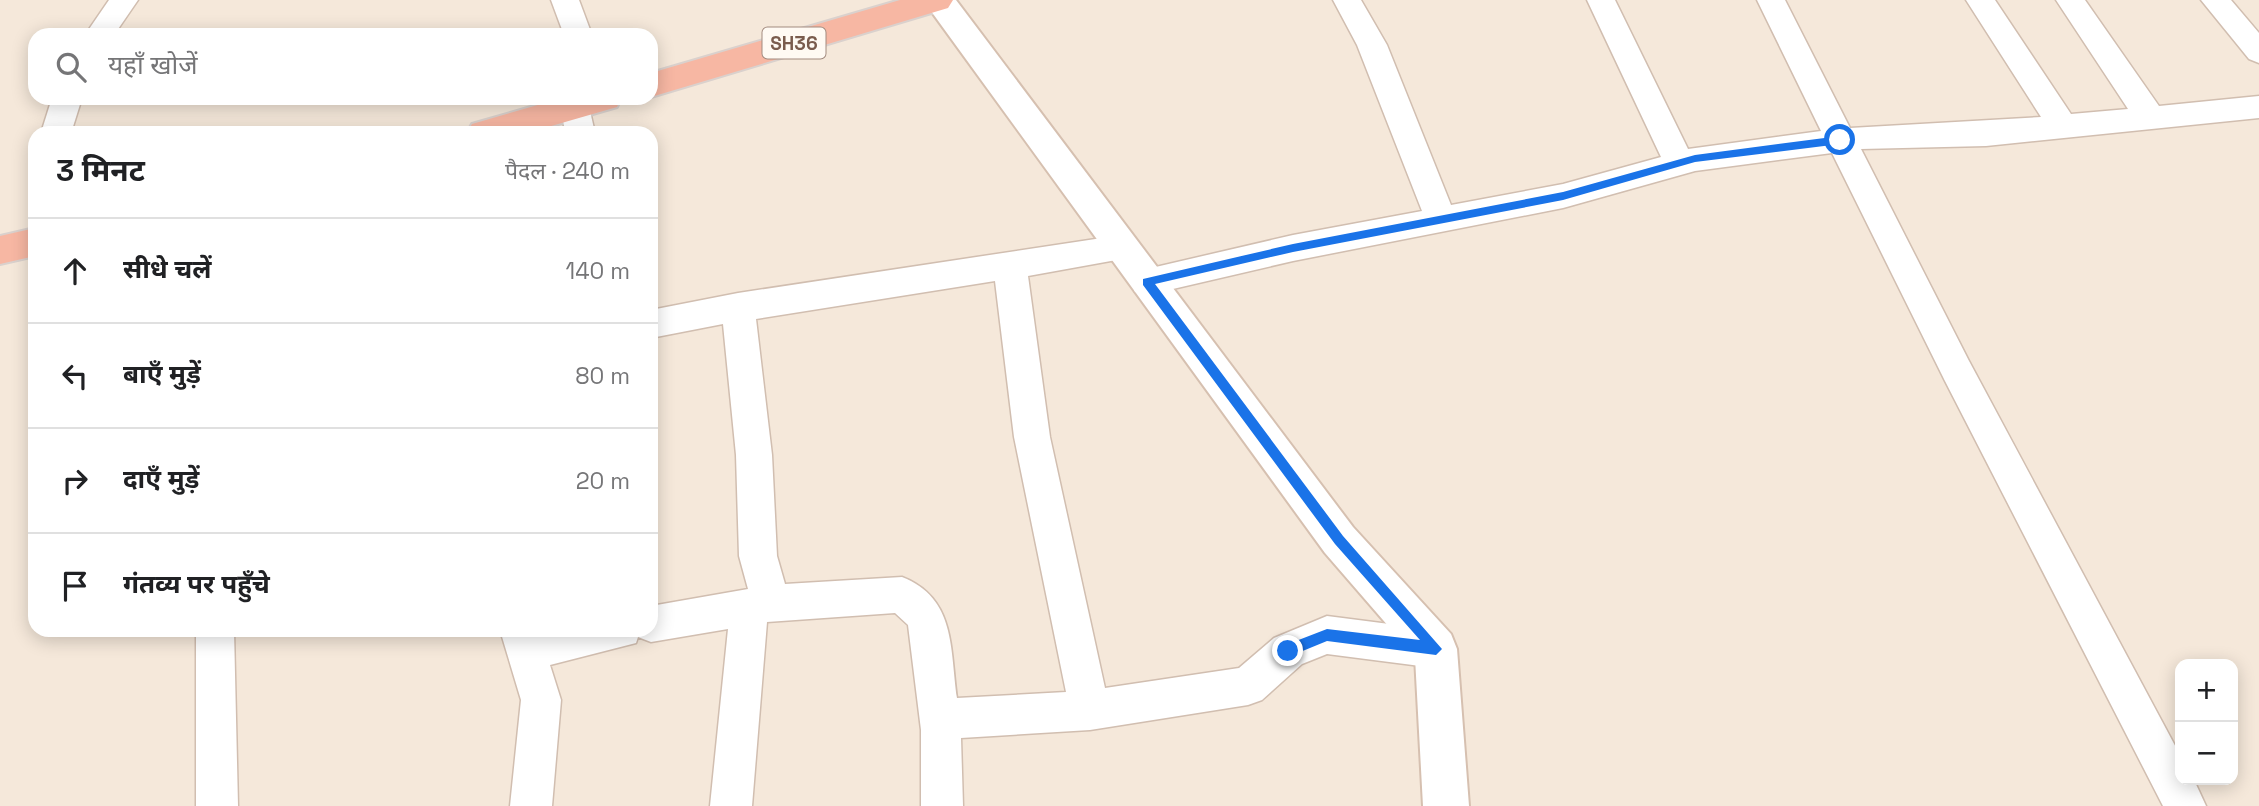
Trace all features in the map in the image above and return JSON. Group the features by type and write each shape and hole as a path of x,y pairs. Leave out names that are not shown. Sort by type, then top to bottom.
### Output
{"highway":[{"name":"SH36","path":"658,83 938,0"},
{"path":"513,126 593,107"},
{"path":"0,250 28,244"}],"street":[{"path":"104,28 124,0"},
{"path":"565,0 575,28"},
{"path":"938,0 1339,540 1436,649 1446,806"},
{"path":"1347,0 1372,45 1441,219"},
{"path":"1601,0 1679,163"},
{"path":"1771,0 1840,140 2185,806"},
{"path":"1980,0 2063,127"},
{"path":"2070,0 2151,118"},
{"path":"2215,0 2259,52"},
{"path":"58,126 65,105"},
{"path":"1147,282 1293,248 1563,196 1679,163 1840,140 1986,134 2259,107"},
{"path":"658,323 738,307 1122,248"},
{"path":"1010,267 1032,438 1090,710"},
{"path":"731,806 760,605 754,455 738,307"},
{"path":"658,623 760,605 902,595 926,616 940,719 942,806"},
{"path":"940,719 1090,710 1248,686 1288,651 1327,635 1436,649"},
{"path":"215,637 217,806"},
{"path":"531,806 541,700 522,640 552,637"}],"shaded area":[{"path":"0,0 2259,0 2259,806 0,806"}],"route":[{"path":"1288,651 1327,635 1436,649 1339,540 1147,282 1293,248 1563,196 1695,159 1840,140"}]}
